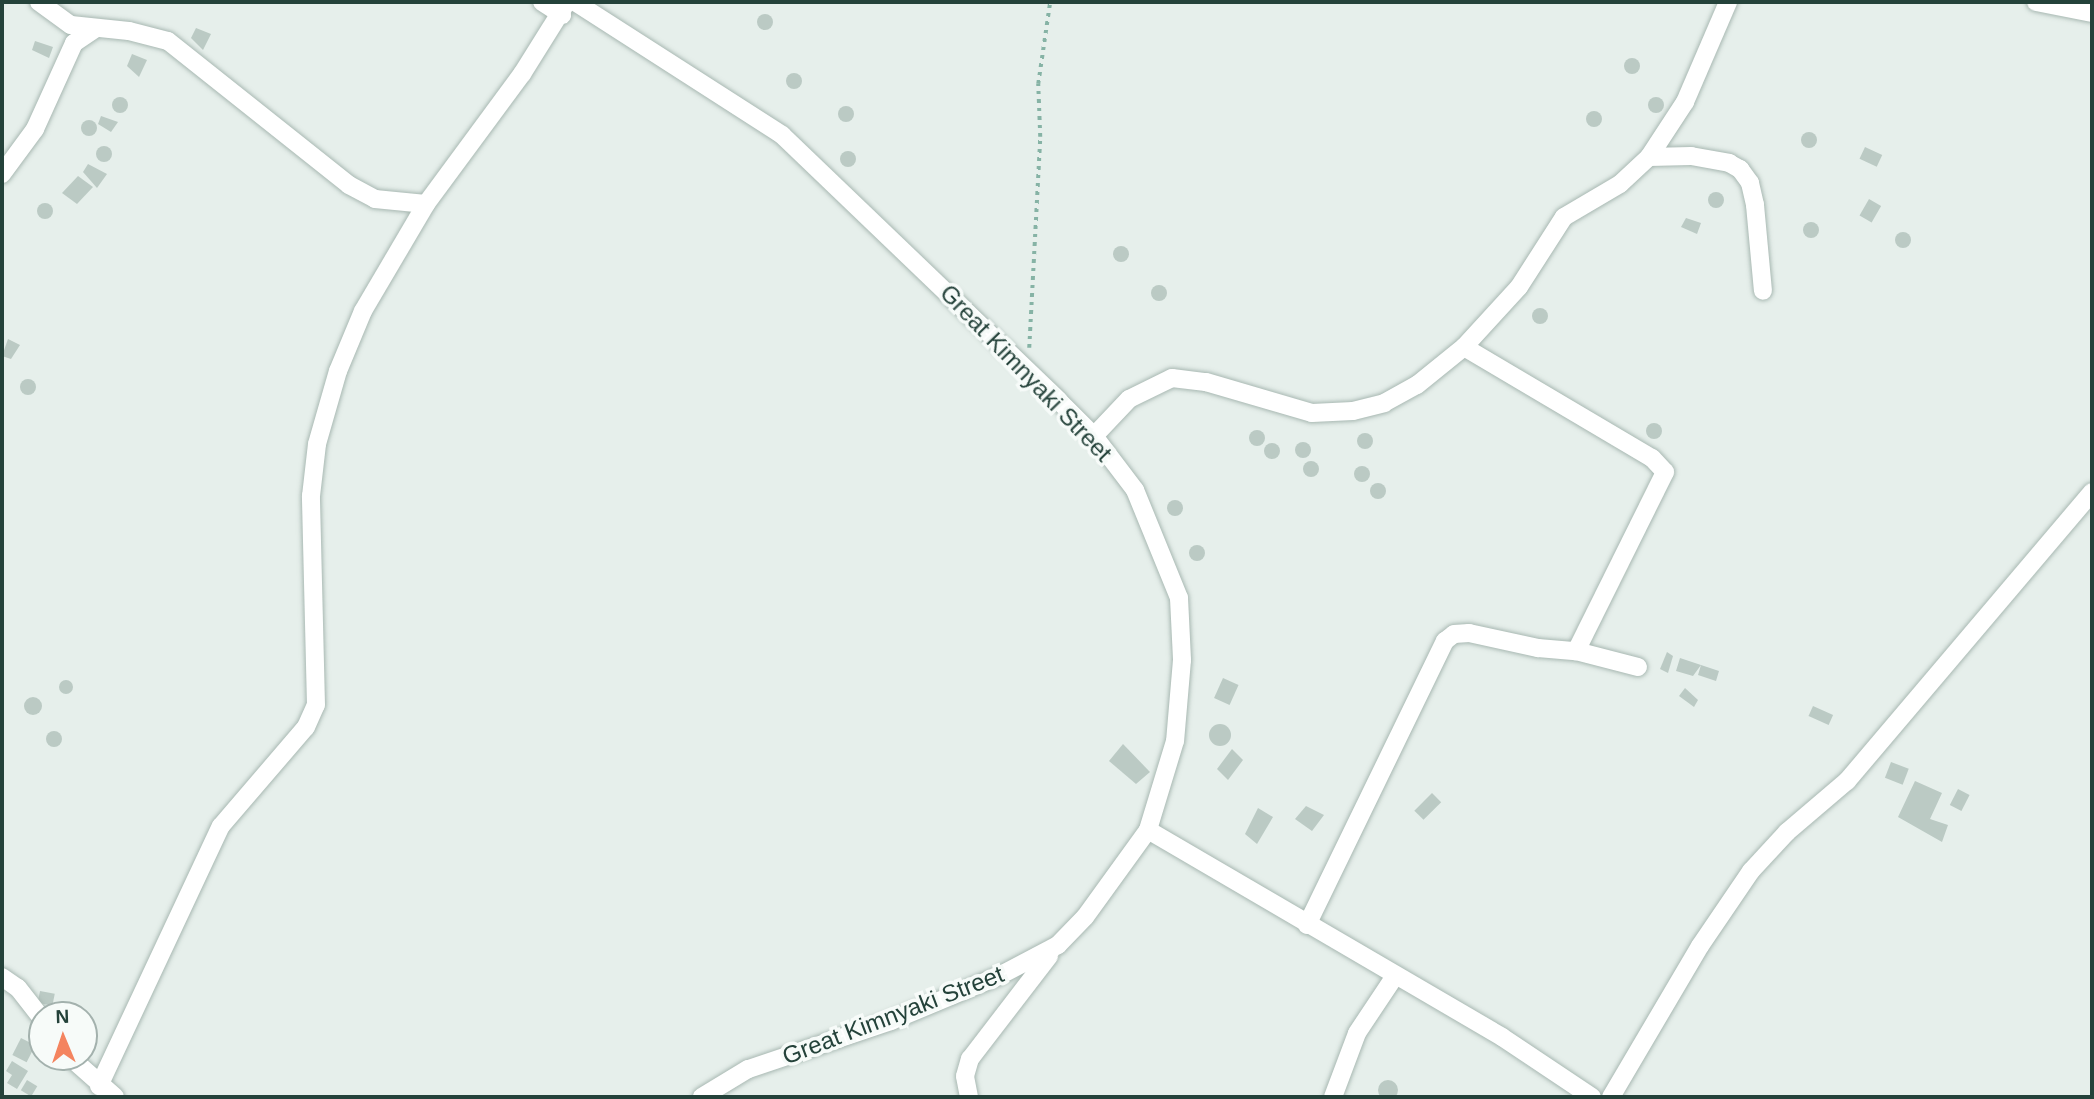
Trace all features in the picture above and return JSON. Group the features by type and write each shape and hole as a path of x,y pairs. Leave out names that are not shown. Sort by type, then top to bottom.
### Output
{"street":[{"path":"39,2 71,25 168,41 349,185 375,199 426,204"},
{"path":"99,1086 221,826 306,727 316,705 311,496 317,444 338,371 362,311 426,204 564,8 542,2"},
{"name":"Great Kimnyaki Street","path":"575,2 782,135 1094,436 1135,490 1179,598 1182,660 1175,741 1148,830 1114,882 1058,945 940,1002 748,1069 702,1097"},
{"path":"1094,436 1129,399 1172,379 1206,382 1312,413 1353,411 1384,404 1418,385 1464,346 1519,287 1564,217 1620,184 1649,157 1685,102 1728,2"},
{"path":"2036,2 2092,13"},
{"path":"2,174 35,129 74,43 95,29"},
{"path":"1649,157 1691,156 1729,163 1740,169 1750,183 1755,205 1763,291"},
{"path":"1464,346 1652,457 1665,472 1576,651"},
{"path":"1611,1097 1700,946 1751,871 1787,832 1847,780 2092,492"},
{"path":"1307,925 1445,641 1469,633 1538,648 1576,651 1638,667"},
{"path":"1148,830 1502,1037 1592,1097"},
{"path":"969,1097 965,1076 970,1059 1058,945"},
{"path":"1333,1097 1357,1033 1395,976"},
{"path":"2,977 18,988 28,1001"},
{"path":"84,1071 115,1097"}],"path":[{"path":"1027,371 1040,137 1038,84 1050,2"}],"building":[{"path":"765,14 771,16 771,28 765,30 759,28 757,22 759,16"},
{"path":"196,28 211,34 203,50 191,38"},
{"path":"35,41 53,47 49,58 32,50"},
{"path":"132,54 147,60 139,77 127,66"},
{"path":"1632,58 1638,60 1638,72 1632,74 1626,72 1624,66 1626,60"},
{"path":"794,73 800,75 800,87 794,89 788,87 786,81 788,75"},
{"path":"120,97 126,99 126,111 120,113 114,111 112,105 114,99"},
{"path":"1656,97 1662,99 1662,111 1656,113 1650,111 1648,105 1650,99"},
{"path":"846,106 852,108 852,120 846,122 840,120 838,114 840,108"},
{"path":"1594,111 1600,113 1600,125 1594,127 1588,125 1586,119 1588,113"},
{"path":"101,116 118,122 111,132 98,124"},
{"path":"89,120 95,122 95,134 89,136 83,134 81,128 83,122"},
{"path":"1809,132 1815,134 1815,146 1809,148 1803,146 1801,140 1803,134"},
{"path":"104,146 110,148 110,160 104,162 98,160 96,154 98,148"},
{"path":"1865,147 1882,155 1877,167 1860,159"},
{"path":"848,151 854,153 854,165 848,167 842,165 840,159 842,153"},
{"path":"88,164 107,174 97,188 83,172"},
{"path":"78,176 93,187 77,204 62,193"},
{"path":"1716,192 1722,194 1722,206 1716,208 1710,206 1708,200 1710,194"},
{"path":"1869,199 1881,206 1872,222 1860,215"},
{"path":"45,203 51,205 51,217 45,219 39,217 37,211 39,205"},
{"path":"1686,218 1701,223 1697,234 1681,227"},
{"path":"1811,222 1817,224 1817,236 1811,238 1805,236 1803,230 1805,224"},
{"path":"1903,232 1909,234 1909,246 1903,248 1897,246 1895,240 1897,234"},
{"path":"1121,246 1127,248 1127,260 1121,262 1115,260 1113,254 1115,248"},
{"path":"1159,285 1165,287 1165,299 1159,301 1153,299 1151,293 1153,287"},
{"path":"1540,308 1546,310 1546,322 1540,324 1534,322 1532,316 1534,310"},
{"path":"8,339 20,345 11,359 2,356"},
{"path":"28,379 34,381 34,393 28,395 22,393 20,387 22,381"},
{"path":"1654,423 1660,425 1660,437 1654,439 1648,437 1646,431 1648,425"},
{"path":"1257,430 1263,432 1263,444 1257,446 1251,444 1249,438 1251,432"},
{"path":"1365,433 1371,435 1371,447 1365,449 1359,447 1357,441 1359,435"},
{"path":"1303,442 1309,444 1309,456 1303,458 1297,456 1295,450 1297,444"},
{"path":"1272,443 1278,445 1278,457 1272,459 1266,457 1264,451 1266,445"},
{"path":"1311,461 1317,463 1317,475 1311,477 1305,475 1303,469 1305,463"},
{"path":"1362,466 1368,468 1368,480 1362,482 1356,480 1354,474 1356,468"},
{"path":"1378,483 1384,485 1384,497 1378,499 1372,497 1370,491 1372,485"},
{"path":"1175,500 1181,502 1181,514 1175,516 1169,514 1167,508 1169,502"},
{"path":"1197,545 1203,547 1203,559 1197,561 1191,559 1189,553 1191,547"},
{"path":"1667,652 1673,656 1668,673 1660,669"},
{"path":"1680,658 1701,665 1693,676 1676,671"},
{"path":"1701,665 1719,671 1716,681 1698,675"},
{"path":"1223,678 1239,685 1230,705 1214,698"},
{"path":"63,680 69,680 73,687 69,694 63,694 59,690 59,684"},
{"path":"1685,688 1698,700 1694,707 1679,696"},
{"path":"33,697 41,702 42,706 37,714 33,715 25,710 24,706 29,698"},
{"path":"1813,706 1833,715 1829,725 1809,716"},
{"path":"1220,724 1228,727 1231,735 1228,743 1220,746 1212,743 1209,735 1212,727"},
{"path":"54,731 60,733 60,745 54,747 48,745 46,739 48,733"},
{"path":"1123,744 1150,772 1136,784 1109,761"},
{"path":"1232,749 1243,760 1228,780 1217,769"},
{"path":"1891,762 1909,769 1903,785 1885,778"},
{"path":"1915,781 1942,793 1930,819 1948,825 1942,842 1898,817"},
{"path":"1958,789 1970,795 1961,811 1950,805"},
{"path":"1432,793 1441,802 1424,820 1414,811"},
{"path":"1306,806 1324,815 1312,831 1295,819"},
{"path":"1258,808 1273,817 1257,844 1245,834"},
{"path":"40,991 55,994 53,1001 38,1001"},
{"path":"21,1038 28,1042 27,1062 12,1055"},
{"path":"12,1061 28,1071 17,1089 7,1083 12,1075 6,1071"},
{"path":"27,1080 37,1086 31,1096 21,1090"},
{"path":"1388,1080 1395,1083 1398,1090 1395,1097 1388,1100 1381,1097 1378,1090 1381,1083"}]}
